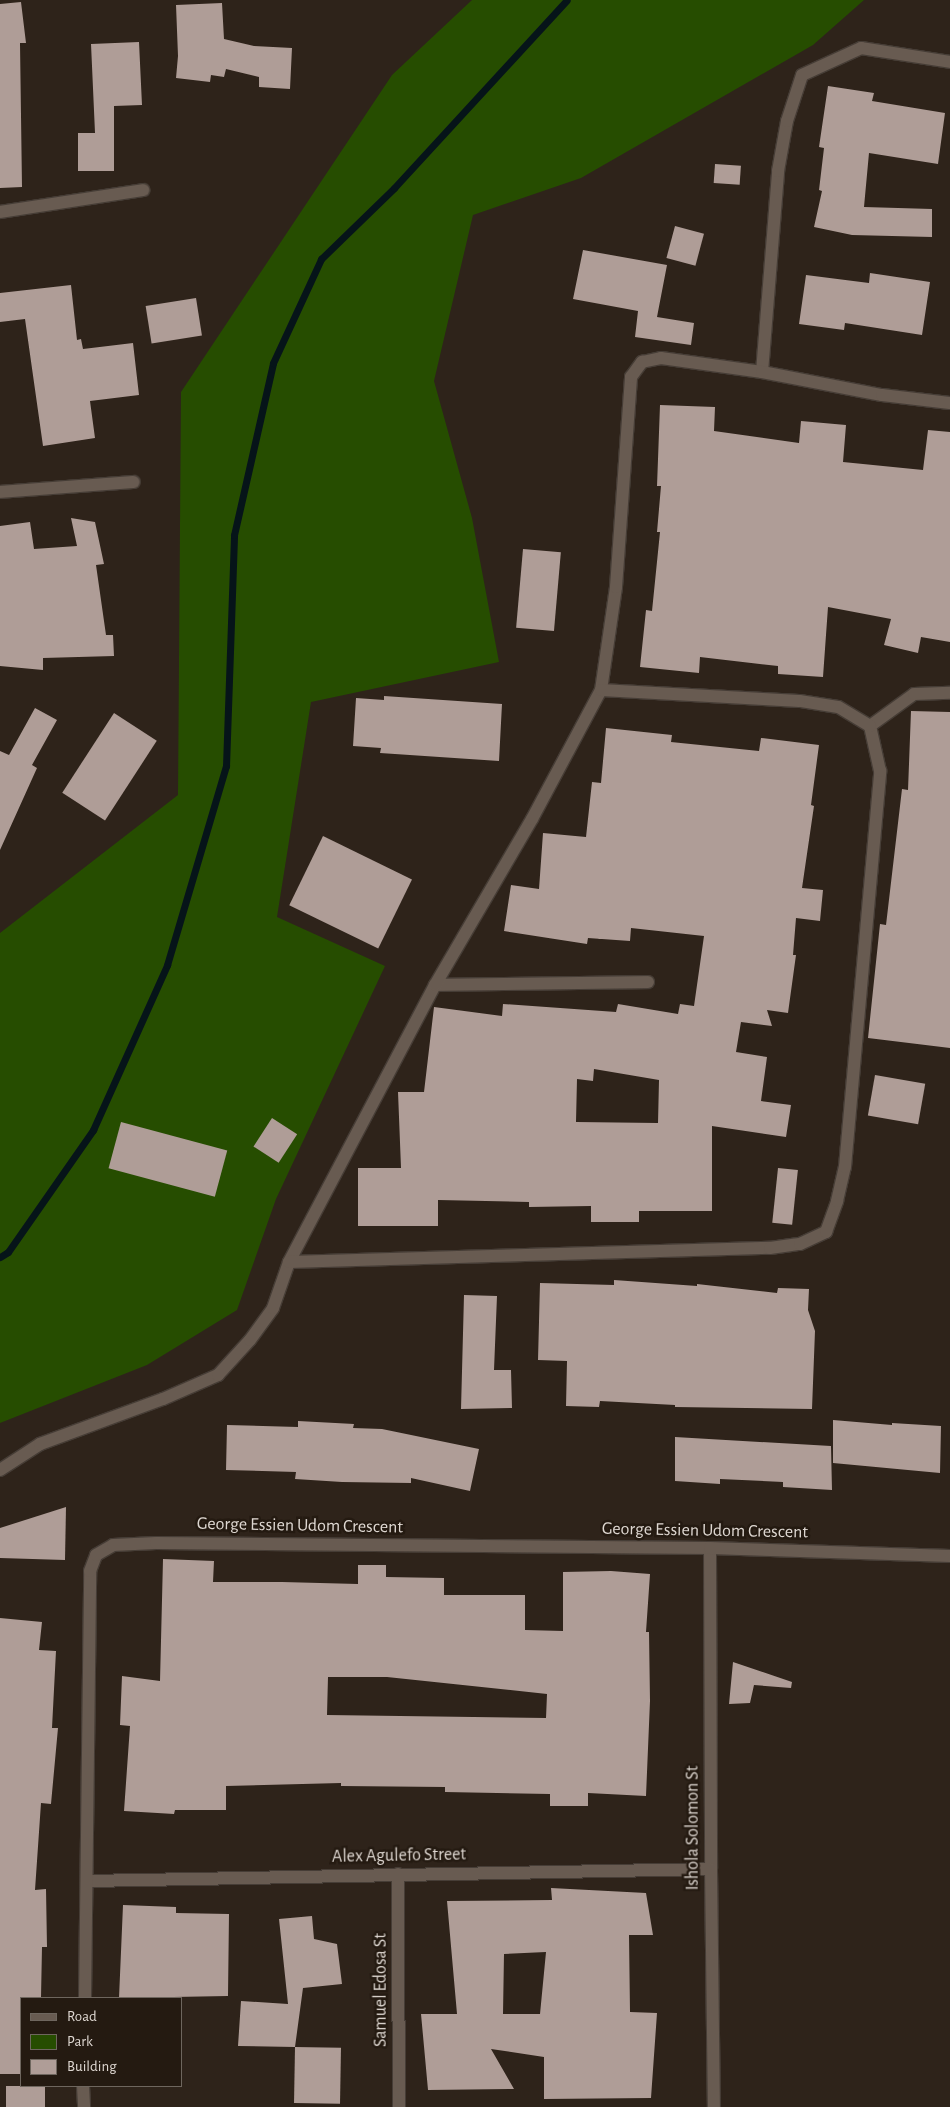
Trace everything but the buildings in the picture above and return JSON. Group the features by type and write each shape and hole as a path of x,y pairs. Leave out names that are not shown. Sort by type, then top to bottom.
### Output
{"street":[{"path":"762,372 778,171 787,121 802,76 861,48 950,62"},
{"path":"0,212 143,190"},
{"path":"0,1470 40,1444 163,1400 218,1375 250,1340 273,1308 289,1262 435,985 532,819 601,690 616,587 631,377 642,362 661,358 762,372 882,395 950,403"},
{"path":"0,492 134,482"},
{"path":"289,1262 770,1248 800,1244 826,1232 837,1201 845,1167 880,771 870,726 838,707 799,701 601,690"},
{"path":"870,726 914,694 950,693"},
{"path":"435,985 648,982"},
{"name":"George Essien Udom Crescent","path":"85,1997 88,1881 88,1614 90,1571 96,1555 113,1545 156,1542 710,1548 950,1556"},
{"name":"Ishola Solomon St","path":"710,1548 714,2107"},
{"name":"Alex Agulefo Street","path":"88,1881 711,1869"},
{"name":"Samuel Edosa St","path":"398,1874 399,2107"},
{"path":"83,2087 84,2107"}],"green space":[{"path":"472,0 864,0 813,45 581,178 473,215 434,381 472,518 499,662 311,702 277,917 385,966 276,1199 237,1310 147,1365 0,1423 0,933 178,795 181,392 392,75"}],"waterway":[{"path":"0,1257 8,1252 93,1130 167,965 226,766 234,535 273,363 321,259 394,188 567,0"}]}
